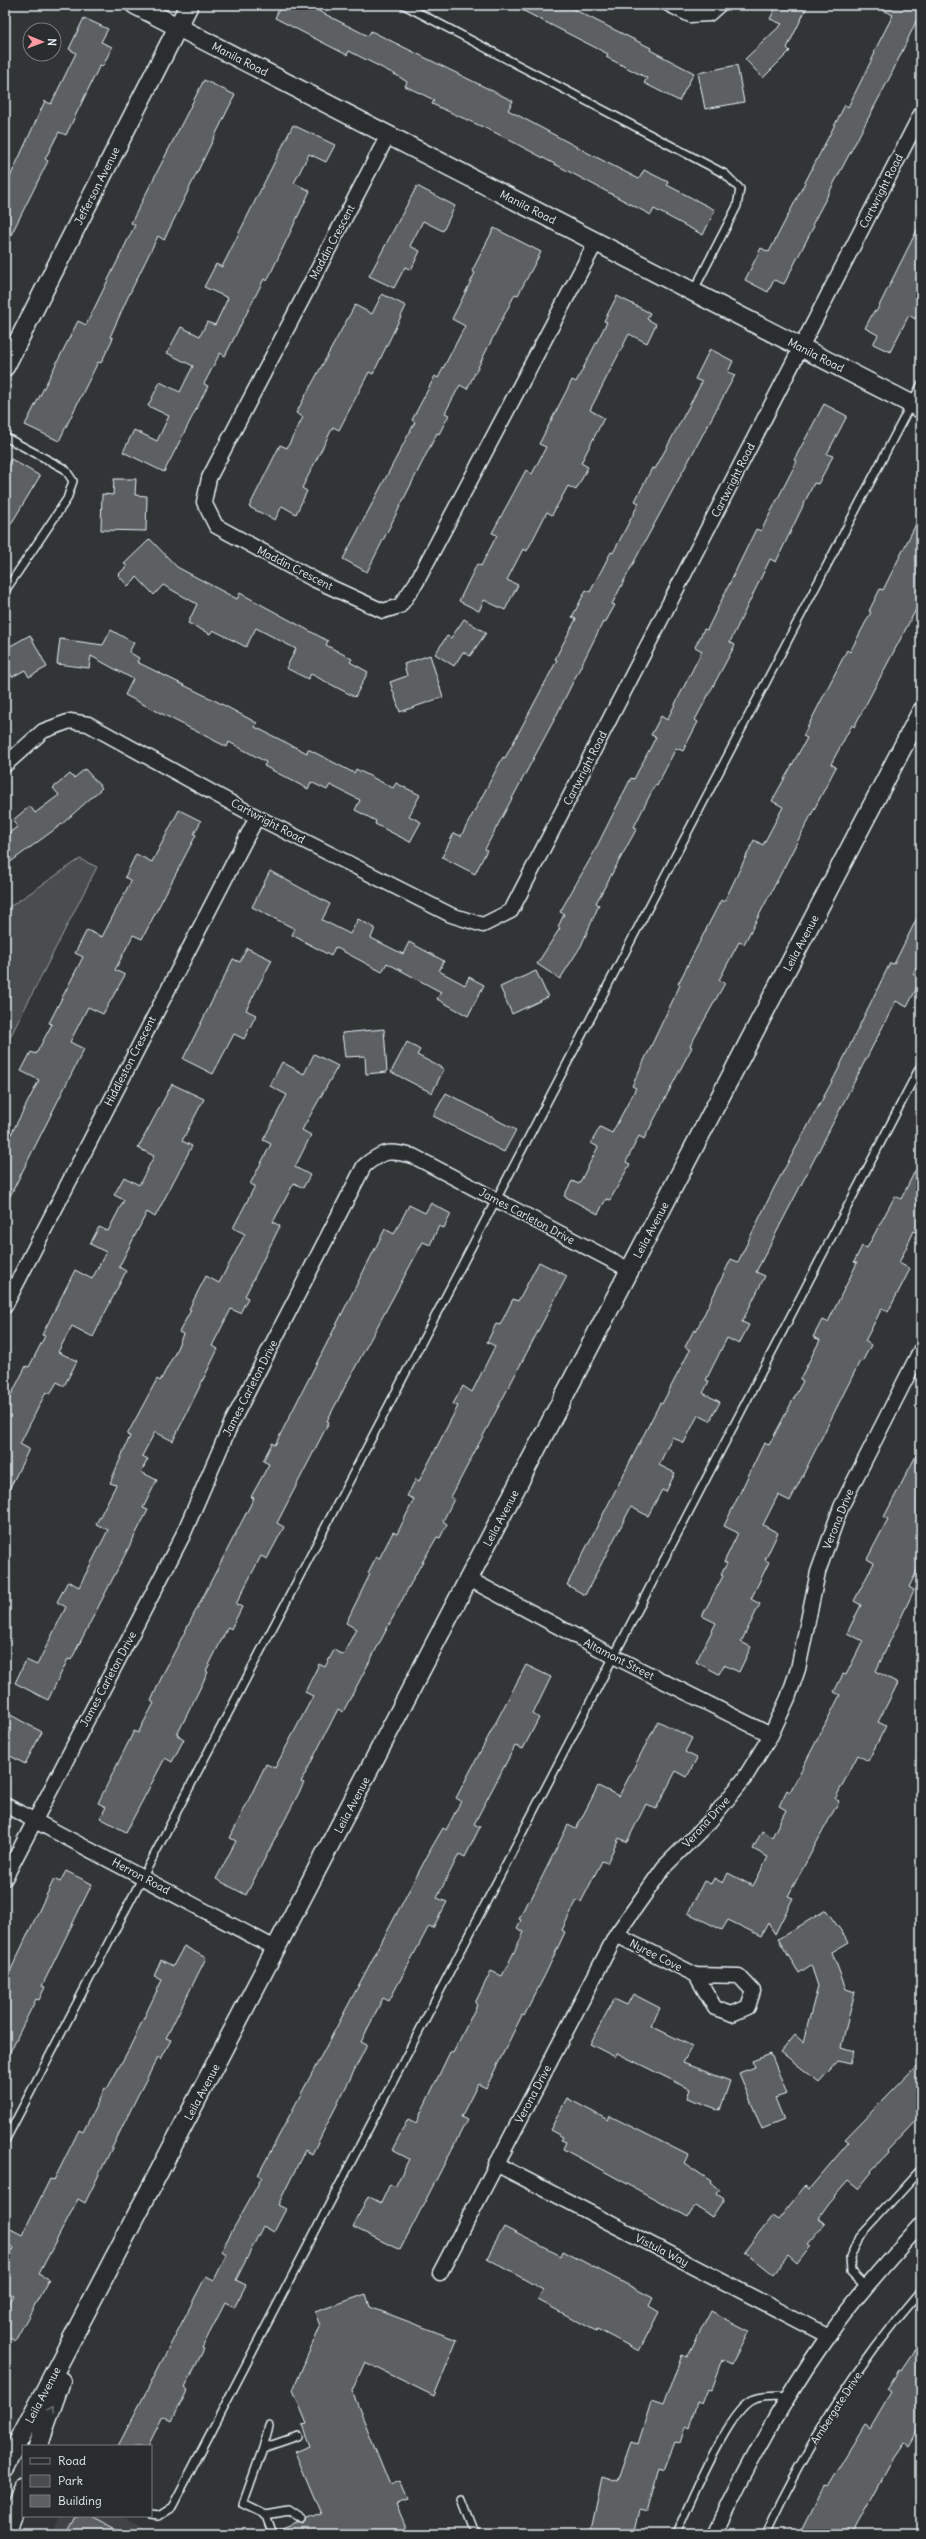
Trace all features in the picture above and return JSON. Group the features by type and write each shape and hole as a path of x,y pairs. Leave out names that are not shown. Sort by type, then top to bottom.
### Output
{"street":[{"name":"Manila Road","path":"135,5 916,407"},
{"name":"Jefferson Avenue","path":"5,367 189,5"},
{"path":"670,5 690,15 709,14 719,5"},
{"name":"Cartwright Road","path":"5,765 43,731 70,721 88,724 257,817 469,922 483,925 511,911 921,114"},
{"name":"Maddin Crescent","path":"388,135 210,478 204,502 216,526 316,580 383,611 400,606 416,583 596,242"},
{"name":"Leila Avenue","path":"5,2467 82,2323 921,712"},
{"name":"Hiddleston Crescent","path":"5,1306 257,817"},
{"name":"James Carleton Drive","path":"5,1878 183,1535 231,1424 364,1166 377,1155 393,1151 400,1153 433,1166 630,1270"},
{"name":"Verona Drive","path":"440,2273 616,1935 664,1867 710,1821 744,1779 771,1735 788,1698 798,1669 818,1572 841,1507 921,1349"},
{"name":"Altamont Street","path":"470,1579 613,1656 771,1735"},
{"name":"Herron Road","path":"5,1805 277,1949"},
{"name":"Nyree Cove","path":"616,1935 696,1975"},
{"name":"Vistula Way","path":"496,2164 828,2336"},
{"path":"715,2534 756,2454 789,2397 828,2336 866,2287 921,2224"},
{"name":"Leila Avenue","path":"38,2445 82,2323"},
{"path":"5,2534 22,2490"}],"lane":[{"path":"404,5 725,174 740,189 737,206 693,292"},
{"path":"5,2141 916,407 921,385"},
{"path":"5,437 65,469 74,481 67,499 5,591"},
{"path":"152,2515 158,2516 172,2507 921,1065"},
{"path":"866,2287 851,2272 850,2258 859,2237 921,2169"},
{"name":"Ambergate Drive","path":"765,2534 817,2436 885,2333 921,2291"},
{"path":"676,2534 731,2421 752,2400 773,2396 789,2397"},
{"path":"269,2426 263,2448 243,2504 266,2516 288,2511 302,2520"},
{"path":"263,2448 298,2436"},
{"path":"462,2500 475,2534"},
{"path":"266,2516 273,2534"}],"shaded area":[{"path":"60,2517 124,2517 156,2534 51,2534"}],"green space":[{"path":"80,859 97,867 5,1047 5,910"}],"building":[{"path":"281,5 307,5 368,36 371,31 513,101 508,110 639,179 644,170 668,182 667,185 715,210 703,235 654,209 651,215 496,133 432,104 434,100 405,86 407,82 398,76 349,51 347,55 275,18"},
{"path":"512,5 575,5 573,9 651,48 650,50 694,73 679,101 644,83 647,78 606,57 608,54"},
{"path":"777,5 808,5 787,48 790,51 763,78 745,59 782,24 770,19"},
{"path":"873,5 921,5 921,11 891,75 812,225 814,226 784,284 774,280 768,292 745,280 761,248 769,252 845,105 848,107 893,15"},
{"path":"84,18 108,29 101,42 112,47 103,66 100,65 66,135 59,132 45,159 48,161 5,247 5,188 45,101 51,104 76,53 69,49"},
{"path":"737,65 744,102 705,109 698,73"},
{"path":"204,80 235,95 164,240 158,236 110,337 113,338 101,363 98,362 59,441 25,425 78,321 86,325 135,225 131,223"},
{"path":"293,125 335,145 326,162 309,154 294,183 310,191 267,281 264,279 225,356 220,353 204,384 208,386 164,472 123,452 134,430 157,441 169,416 148,406 160,382 180,392 193,366 167,353 181,327 200,336 207,322 215,325 228,298 204,287 216,264 222,267"},
{"path":"417,186 455,206 443,231 423,221 410,246 420,251 411,270 405,267 394,288 369,276"},
{"path":"921,222 921,307 915,319 909,315 890,352 873,344 878,335 865,328 874,311 876,312"},
{"path":"494,228 541,252 518,295 515,294 467,389 460,385 445,413 449,415 439,434 437,433 367,572 343,559 415,422 412,420 435,376 438,378 465,326 452,319 475,273 472,271"},
{"path":"382,294 406,306 373,374 369,372 339,430 333,427 302,488 307,491 296,514 282,506 275,520 249,507 280,445 287,448 303,417 296,413 355,305 372,314"},
{"path":"617,296 650,313 647,319 656,324 647,343 629,334 590,410 604,418 581,463 588,467 576,490 568,486 552,515 547,512 527,551 523,549 507,580 518,585 505,610 484,600 479,611 459,601 477,564 481,566 497,535 492,533 526,470 532,474 546,447 539,444 572,380 576,382 607,322 604,321"},
{"path":"710,349 733,361 728,372 735,375 612,604 615,605 605,623 603,622 553,722 485,849 487,850 475,874 442,857 454,833 461,836 503,757 505,758 528,715 557,660 555,659 576,619 572,617 586,590 590,592 611,552 613,553 639,503 635,501 652,468 655,469 702,382 695,379"},
{"path":"824,404 847,416 827,454 833,456 818,484 814,483 776,562 770,559 730,642 735,645 695,720 698,722 683,751 676,748 657,786 655,785 634,827 637,828 596,903 599,905 581,946 560,979 537,964 560,928 558,927 564,914 560,912 593,854 631,778 634,779 656,737 651,735 661,716 667,720 702,651 695,647 704,629 707,630 756,529 761,531 797,461 794,460"},
{"path":"11,459 40,476 5,534 5,468"},
{"path":"114,479 136,479 135,495 147,496 146,531 101,530 102,494 113,495"},
{"path":"921,514 921,600 854,727 852,725 831,764 836,767 744,944 739,942 719,980 725,983 690,1046 692,1047 644,1139 639,1136 626,1162 630,1164 610,1200 606,1199 598,1214 564,1196 572,1181 579,1184 598,1147 591,1143 600,1127 612,1133 636,1088 632,1086 680,985 678,984 721,900 724,902 754,840 763,845 783,807 772,801 807,738 803,736 847,650 850,652 871,612 869,611 880,589 883,590"},
{"path":"150,539 177,567 237,599 240,593 328,641 326,645 352,659 350,662 368,672 355,697 311,674 308,679 286,668 296,649 256,628 246,647 213,630 210,634 188,623 197,604 163,585 154,595 137,577 128,586 118,575 127,566 124,564"},
{"path":"464,619 486,633 470,656 463,652 454,666 435,654 447,636 451,638"},
{"path":"111,630 134,643 129,652 139,658 137,662 257,723 255,727 307,753 308,749 354,773 356,769 393,788 396,783 420,795 409,816 421,822 410,842 375,824 376,821 355,810 360,800 330,785 327,790 311,782 308,789 264,766 266,762 229,742 227,747 125,695 133,679 91,656 89,668 57,664 60,639 103,645"},
{"path":"30,635 47,667 29,677 25,670 12,677 5,664 5,649"},
{"path":"430,655 443,697 400,712 390,682 407,676 404,664"},
{"path":"85,769 102,788 62,824 5,866 5,836 17,827 13,820 30,806 35,813 59,795 53,788 70,774 74,778"},
{"path":"179,810 201,821 194,834 196,835 142,939 133,935 115,970 125,975 103,1014 88,1007 70,1042 84,1049 5,1206 5,1146 39,1080 21,1071 31,1052 36,1054 52,1024 49,1023 83,957 75,953 87,930 102,937 131,881 125,877 136,854 152,862"},
{"path":"270,871 330,904 322,920 350,934 358,919 375,928 371,938 403,954 409,942 444,961 439,971 465,985 469,977 484,985 468,1016 437,999 441,992 387,963 382,972 335,947 331,956 292,935 295,929 252,907"},
{"path":"921,910 921,957 913,974 921,980 907,1007 896,1001 756,1272 765,1276 742,1322 749,1325 739,1344 727,1338 706,1380 709,1381 703,1393 720,1402 710,1421 698,1415 684,1443 672,1437 659,1465 675,1473 666,1492 662,1490 648,1516 631,1507 585,1595 567,1585 660,1403 662,1404 690,1350 685,1347 694,1330 696,1331 731,1259 738,1262 774,1188 835,1076 890,963 894,964"},
{"path":"247,948 272,960 246,1010 256,1015 244,1039 234,1034 213,1074 183,1059 233,959 240,962"},
{"path":"536,971 548,997 512,1014 500,987"},
{"path":"384,1029 387,1072 366,1074 365,1056 345,1057 342,1033"},
{"path":"407,1042 420,1050 417,1055 444,1069 432,1093 391,1072"},
{"path":"314,1054 338,1066 302,1130 311,1135 295,1167 310,1175 303,1188 294,1183 273,1222 280,1226 245,1296 248,1298 240,1313 231,1309 212,1346 218,1349 173,1441 155,1432 142,1456 148,1459 141,1472 157,1480 143,1508 148,1510 71,1660 68,1659 48,1700 15,1683 26,1660 37,1665 66,1607 57,1602 68,1581 79,1587 108,1530 96,1524 116,1485 110,1483 130,1436 127,1435 157,1379 160,1381 175,1353 183,1334 179,1332 191,1310 189,1309 206,1276 219,1283 245,1234 233,1228 255,1186 250,1184 271,1144 263,1140 287,1095 270,1086 282,1062 304,1074"},
{"path":"172,1084 204,1099 182,1141 192,1146 155,1217 147,1212 119,1267 126,1271 93,1337 72,1326 58,1352 77,1361 64,1386 57,1382 50,1394 46,1392 20,1444 29,1449 5,1498 5,1407 26,1366 29,1367 45,1336 42,1335 75,1270 92,1279 106,1252 90,1244 99,1227 108,1231 124,1200 114,1195 124,1177 139,1185 154,1156 138,1148"},
{"path":"446,1093 516,1130 504,1152 433,1116"},
{"path":"921,1159 921,1235 914,1231 899,1263 910,1269 888,1312 882,1308 865,1341 871,1345 862,1362 860,1361 790,1501 778,1495 763,1525 778,1533 765,1560 769,1562 751,1599 760,1604 741,1642 751,1647 739,1672 724,1665 719,1674 696,1662 716,1623 702,1616 723,1576 721,1575 727,1563 724,1562 738,1533 724,1526 764,1443 769,1445 803,1381 800,1379 820,1340 813,1337 822,1320 828,1322 857,1263 854,1262 862,1246 867,1248 895,1196 901,1199"},
{"path":"431,1203 451,1214 444,1228 439,1226 430,1245 423,1242 350,1377 327,1421 329,1422 277,1523 284,1527 267,1559 261,1556 236,1604 242,1607 231,1629 228,1627 177,1735 184,1739 172,1762 165,1758 126,1832 100,1818 106,1807 98,1803 134,1731 138,1733 154,1703 151,1701 163,1674 254,1498 251,1497 269,1464 263,1461 272,1443 275,1445 385,1229 394,1234 409,1205 425,1213"},
{"path":"539,1262 567,1276 451,1497 454,1499 443,1521 447,1524 440,1538 437,1537 419,1568 343,1712 338,1709 301,1782 304,1783 246,1895 216,1879 236,1841 230,1838 266,1764 275,1768 313,1696 305,1692 319,1664 325,1667 334,1650 343,1655 356,1629 346,1623 370,1574 368,1573 376,1557 379,1559 393,1532 397,1534 414,1499 407,1496 416,1479 419,1481 458,1406 453,1404 463,1386 472,1392 495,1346 487,1342 496,1324 500,1325 513,1299 518,1301"},
{"path":"921,1446 921,1563 909,1587 914,1590 876,1671 898,1683 878,1722 886,1726 868,1761 858,1755 835,1799 839,1801 788,1896 793,1898 775,1934 768,1923 761,1936 728,1920 722,1930 688,1913 704,1881 711,1884 714,1878 723,1883 728,1873 753,1886 768,1857 753,1849 762,1831 772,1837 786,1810 779,1806 787,1790 790,1792 840,1695 834,1692 843,1674 846,1675 863,1641 847,1633 861,1605 854,1601 874,1563 867,1559 888,1519 884,1517"},
{"path":"526,1665 551,1677 533,1714 539,1718 523,1749 515,1746 474,1824 480,1827 465,1857 459,1854 437,1898 447,1902 433,1928 429,1926 389,2001 383,1998 361,2042 367,2045 312,2154 305,2150 278,2205 286,2209 274,2232 263,2226 236,2280 246,2285 234,2308 225,2303 202,2348 204,2349 185,2387 188,2389 172,2421 163,2416 148,2445 119,2445 206,2276 214,2280 227,2254 221,2251 262,2177 258,2175 432,1847 443,1828 446,1830 461,1801 456,1798"},
{"path":"5,1712 42,1732 25,1764 5,1753"},
{"path":"658,1721 692,1738 685,1752 697,1758 687,1777 676,1771 656,1809 646,1804 627,1842 619,1838 607,1863 602,1861 581,1902 577,1900 562,1930 565,1932 546,1973 524,2016 522,2015 486,2088 478,2084 461,2117 467,2120 400,2250 353,2227 368,2196 381,2203 390,2184 395,2187 409,2159 392,2150 408,2119 416,2123 450,2052 453,2053 477,2005 475,2003 491,1971 502,1976 524,1932 517,1928 521,1920 519,1919 528,1900 530,1901 568,1825 576,1829 598,1786 619,1796"},
{"path":"66,1871 92,1884 42,1986 45,1987 39,2000 36,1999 5,2062 5,1982 54,1879 60,1882"},
{"path":"826,1910 849,1942 832,1952 846,1989 855,1992 841,2047 854,2051 850,2064 838,2061 819,2082 781,2052 795,2035 803,2042 818,1986 811,1965 799,1973 778,1939"},
{"path":"184,1946 206,1958 166,2038 171,2040 161,2059 158,2057 85,2203 78,2199 39,2274 49,2279 15,2341 5,2335 5,2310 13,2295 5,2291 5,2265 14,2248 5,2243 5,2226 22,2235 50,2179 54,2180 79,2130 83,2132 105,2088 107,2089 129,2049 162,1980 154,1976 161,1960 173,1966"},
{"path":"633,1994 660,2008 651,2026 692,2046 683,2063 730,2081 720,2110 687,2098 690,2089 617,2053 615,2057 590,2044 614,1999 627,2005"},
{"path":"771,2054 787,2094 775,2098 784,2120 762,2129 739,2073 754,2067 752,2061"},
{"path":"921,2061 921,2115 887,2151 888,2153 871,2171 872,2172 858,2189 848,2181 828,2204 818,2218 825,2224 808,2244 811,2246 797,2264 788,2256 773,2275 744,2252 772,2216 778,2220 805,2186 809,2189 849,2142 845,2139"},
{"path":"567,2098 608,2120 610,2116 688,2155 684,2163 711,2181 710,2183 720,2190 717,2194 724,2199 712,2217 695,2206 688,2217 563,2149 566,2142 561,2140 563,2137 550,2130"},
{"path":"504,2227 561,2256 563,2251 653,2298 649,2306 659,2312 639,2351 597,2329 596,2331 538,2300 543,2290 487,2258"},
{"path":"366,2294 370,2307 457,2340 434,2396 365,2362 352,2391 390,2485 400,2481 408,2500 396,2504 409,2534 278,2534 277,2531 297,2523 304,2525 307,2519 321,2514 295,2452 310,2446 302,2425 307,2424 293,2390 320,2326 315,2312"},
{"path":"711,2311 749,2331 731,2365 722,2360 711,2390 708,2389 702,2404 697,2402 689,2429 685,2427 680,2443 675,2442 664,2470 659,2468 647,2512 639,2510 633,2534 590,2534 602,2477 618,2482 632,2442 638,2444 651,2402 663,2406 682,2355 687,2357"},
{"path":"921,2341 921,2425 908,2447 904,2444 891,2463 852,2534 799,2534 823,2486 826,2487 864,2424 870,2428 891,2392 887,2389"},
{"path":"73,2517 92,2517 124,2534 64,2534"}]}
